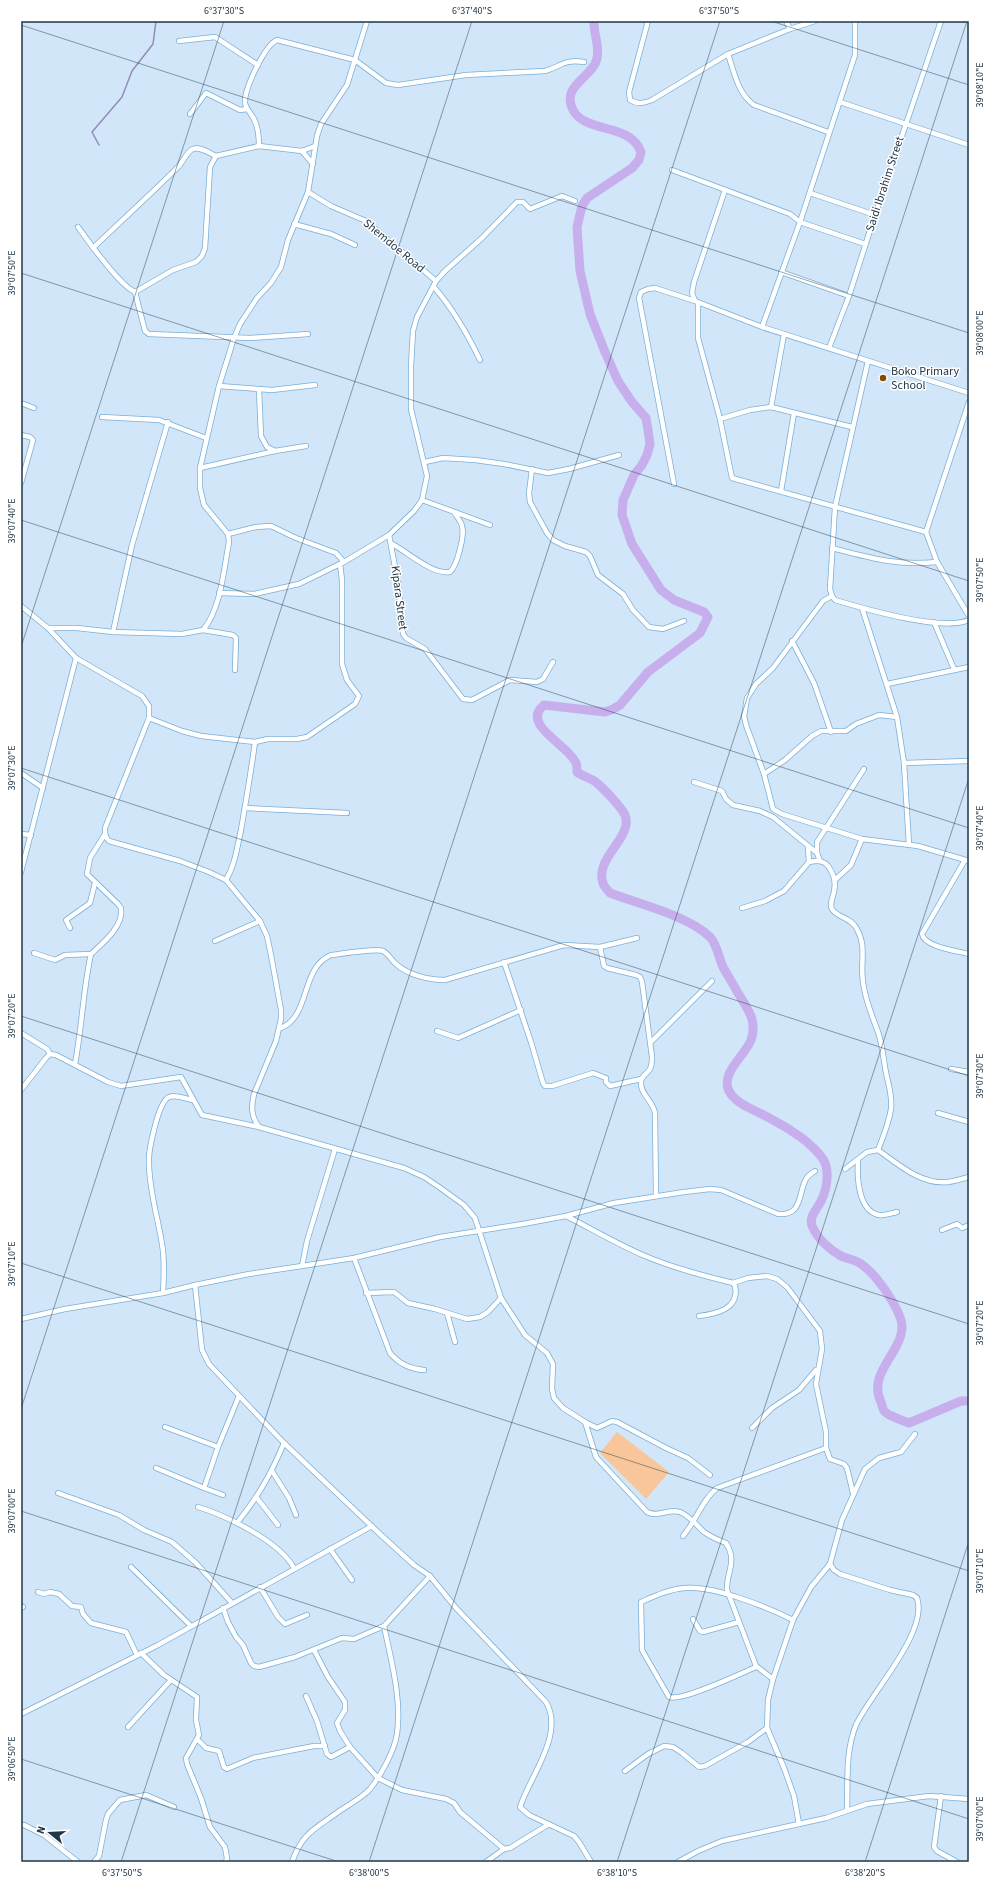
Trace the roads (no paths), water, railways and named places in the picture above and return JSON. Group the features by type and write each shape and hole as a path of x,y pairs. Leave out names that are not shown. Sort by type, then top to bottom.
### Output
{"street":[{"path":"203,630 209,624 219,593 229,542 228,534 211,514 202,500 200,468 219,386 234,338 257,298 277,275 294,224 308,192 315,146 321,124 341,97 347,85 367,21"},
{"path":"648,21 629,92 630,100 635,103 652,100 728,54 790,29 815,21"},
{"path":"786,21 790,29"},
{"path":"762,327 810,193 828,132 840,102 855,55 855,21"},
{"name":"Saidi Ibrahim Street","path":"829,348 849,296 874,215 941,21"},
{"path":"179,41 215,37 258,65"},
{"path":"259,146 259,135 254,119 247,109 246,95 258,65 272,42 281,40 355,60 382,81 398,85 436,78 545,71 553,69 566,61 584,62"},
{"path":"728,54 739,87 747,100 754,105 828,132"},
{"path":"190,114 206,94 240,110 247,109"},
{"path":"840,102 969,145"},
{"path":"93,248 151,195 182,163 191,150 196,148 216,156 259,146 302,151 315,146"},
{"path":"302,151 313,164"},
{"path":"135,292 173,270 196,262 202,256 205,248 210,167 216,156"},
{"path":"672,170 790,214 800,222 865,244"},
{"path":"725,190 694,282 692,293 699,311 698,338 720,419 732,478 926,532"},
{"name":"Shemdoe Road","path":"308,192 331,206 366,220 436,281"},
{"path":"810,193 874,215"},
{"path":"219,593 254,594 299,584 342,563 389,534 414,511 422,500 427,476 425,462 411,409 413,330 417,316 436,281 482,238 517,202 522,202 532,209 562,196 575,201"},
{"path":"294,224 331,234 354,245"},
{"path":"78,227 93,248 126,286 135,292 145,331 147,333 234,338 269,338 308,334"},
{"path":"781,272 849,296"},
{"path":"434,287 451,305 462,323 480,360"},
{"path":"674,484 639,298 640,292 648,289 655,288 762,327 969,393"},
{"path":"699,311 705,306"},
{"path":"771,407 784,334"},
{"path":"868,361 852,426 835,507 830,589 832,596 835,600 862,608 934,622 954,624 969,620"},
{"path":"219,386 259,390 294,389 315,385"},
{"path":"259,390 261,436 268,447 275,451"},
{"path":"969,402 926,532 937,562 969,616"},
{"path":"21,403 34,408"},
{"path":"720,419 750,410 771,407 794,414 852,426"},
{"path":"781,491 794,414"},
{"path":"102,417 159,420 168,422 206,438"},
{"path":"113,632 132,545 168,422"},
{"path":"21,435 30,437 33,440 21,482"},
{"path":"200,468 275,451 306,446"},
{"path":"425,462 443,458 475,460 548,473 569,469 619,455"},
{"path":"532,469 529,492 530,502 553,540 565,546 586,552 590,556 598,575 623,594 633,610 649,627 663,629 684,621"},
{"path":"422,500 490,525"},
{"path":"392,544 429,567 441,572 450,572 456,562 464,533 462,526 454,512"},
{"path":"149,718 182,731 201,736 255,742 268,739 297,739 307,737 358,700 360,696 347,680 342,664 342,563 336,553 296,538 271,526 256,527 228,534"},
{"name":"Kipara Street","path":"389,534 392,544 403,634 406,638 429,653 463,699 472,700 510,680 537,682 543,679 553,662"},
{"path":"832,548 889,562 911,564 937,562"},
{"path":"832,596 823,601 773,668 751,691 745,706 746,725 764,774 771,803 777,812 825,829 862,839 909,845 967,860 922,934 926,942 969,954"},
{"path":"21,606 48,628 76,658 142,696 149,706 149,718 105,828 104,834 88,864 87,874 118,904 122,914 120,920 106,940 91,954 85,982 82,1020 74,1064"},
{"path":"862,608 897,717 904,764 909,845"},
{"path":"934,622 954,669"},
{"path":"48,628 77,628 113,632 182,634 203,630 232,635 236,638 235,670"},
{"path":"792,641 814,683 832,732"},
{"path":"21,872 76,658"},
{"path":"887,684 969,667"},
{"path":"764,774 785,760 812,736 821,731 846,731 856,724 879,715 897,717"},
{"path":"226,880 232,871 235,858 245,808 255,742"},
{"path":"904,764 969,761"},
{"path":"820,861 817,853 817,842 864,769"},
{"path":"21,773 43,788"},
{"path":"694,782 722,791 726,799 733,805 760,811 773,817 817,853"},
{"path":"245,808 347,813"},
{"path":"21,834 31,836"},
{"path":"104,834 109,841 180,861 226,880 260,920 267,936 281,1010 280,1028 254,1094 252,1113 258,1127"},
{"path":"836,880 851,865 862,839"},
{"path":"808,847 809,862"},
{"path":"742,908 765,901 784,891 809,862 820,861 829,866 836,880 836,887 831,906 836,913 853,922 862,939 864,948 862,964 864,987 870,1012 878,1032 891,1093 891,1110 878,1150"},
{"path":"70,928 66,920 90,903 95,883"},
{"path":"215,941 260,920"},
{"path":"280,1028 290,1023 294,1018 316,966 325,957 331,955 380,950 388,954 401,968 434,980 445,980 460,977 504,962 564,945 600,947 637,938"},
{"path":"504,962 545,1086 552,1086 593,1073 606,1078 606,1082 610,1086 641,1079 650,1069 652,1064 651,1042 640,978 604,966 600,947"},
{"path":"34,952 55,960 65,954 91,954"},
{"path":"651,1042 712,981"},
{"path":"437,1031 458,1038 521,1010"},
{"path":"21,1033 47,1049 50,1054"},
{"path":"50,1054 56,1054 108,1082 121,1086 181,1077 184,1079 193,1100 202,1115 258,1127 404,1168 424,1177 464,1205 475,1218 501,1298 525,1335 547,1353 551,1359 554,1369 552,1389 554,1398 563,1408 597,1428 612,1421 617,1422 688,1458 710,1475"},
{"path":"21,1090 50,1054"},
{"path":"951,1069 969,1072"},
{"path":"641,1079 643,1092 654,1107 655,1113 656,1196"},
{"path":"163,1293 163,1251 150,1175 149,1150 164,1101 168,1097 176,1096 193,1100"},
{"path":"938,1113 969,1122"},
{"path":"302,1266 309,1233 335,1149"},
{"path":"845,1169 858,1161 867,1152 878,1150 908,1171 931,1180 948,1182 969,1177"},
{"path":"858,1161 859,1192 871,1212 880,1216 897,1212"},
{"path":"21,1319 65,1308 163,1293 195,1285 354,1258 440,1237 566,1216 614,1203 656,1196 713,1189 731,1194 778,1214 784,1214 794,1208 800,1200 806,1177 815,1171"},
{"path":"566,1216 644,1256 674,1267 733,1283 748,1278 767,1276 778,1279 787,1287 820,1331 822,1349 816,1384 826,1432 826,1448 830,1459 844,1464 847,1468 852,1493"},
{"path":"942,1230 957,1224 962,1228 969,1225"},
{"path":"354,1258 390,1353 402,1364 411,1368 424,1370"},
{"path":"699,1316 720,1313 726,1309 734,1300 736,1293 733,1283"},
{"path":"195,1285 204,1358 284,1443 414,1565 430,1576 456,1608 532,1685 548,1706 552,1720 547,1744 520,1807 529,1815 574,1836 591,1862"},
{"path":"366,1293 394,1292 405,1302 447,1313 462,1319 472,1319 488,1312 501,1298"},
{"path":"447,1313 455,1342"},
{"path":"752,1428 772,1408 799,1390 818,1367"},
{"path":"204,1488 218,1447 239,1396"},
{"path":"585,1422 596,1458 647,1512 655,1514 673,1510 685,1514 706,1533 726,1543 732,1566 726,1583 728,1595 756,1666 774,1679"},
{"path":"165,1427 218,1447"},
{"path":"799,1824 794,1796 767,1728 768,1700 774,1679 793,1620 811,1587 830,1564 852,1493 865,1469 870,1463 880,1458 901,1452 915,1434"},
{"path":"237,1523 257,1498 272,1472 284,1443"},
{"path":"683,1536 694,1523 709,1496 723,1485 826,1448"},
{"path":"156,1468 223,1496"},
{"path":"272,1472 289,1498 296,1515"},
{"path":"58,1494 123,1517 144,1530 172,1542 196,1563 232,1603"},
{"path":"257,1498 278,1525"},
{"path":"198,1507 237,1523 284,1555 294,1568"},
{"path":"21,1714 139,1654 372,1526"},
{"path":"330,1549 352,1580"},
{"path":"830,1564 834,1570 840,1574 890,1590 913,1595 917,1598 918,1605 917,1619 907,1645 856,1726 848,1765 847,1810"},
{"path":"131,1567 191,1626"},
{"path":"223,1608 236,1637 243,1645 251,1663 255,1667 314,1650 342,1638 354,1639 384,1626 430,1576"},
{"path":"260,1587 278,1617 285,1624 307,1615"},
{"path":"756,1666 698,1692 673,1698 667,1695 653,1666 642,1650 641,1602 674,1590 701,1588 728,1595 779,1613 793,1620"},
{"path":"38,1592 59,1594 72,1606 81,1607 83,1614 91,1623 126,1632 139,1654 171,1680 197,1697 196,1720 199,1735 198,1740 186,1758 187,1764 201,1798 210,1827 225,1847 227,1858 226,1862"},
{"path":"693,1619 700,1631 704,1632 739,1622"},
{"path":"292,1862 301,1840 312,1829 369,1790 378,1778 394,1745 398,1723 396,1690 384,1626"},
{"path":"314,1650 328,1677 345,1702 346,1706 338,1720 338,1726 350,1747 378,1778 402,1790 446,1799 454,1803 460,1812 504,1849"},
{"path":"128,1727 171,1680"},
{"path":"306,1696 327,1754 331,1757 350,1747"},
{"path":"625,1771 648,1754 664,1746 682,1752 699,1767 705,1766 748,1742 767,1728"},
{"path":"198,1740 206,1748 219,1751 224,1767 227,1769 253,1758 314,1746 325,1746"},
{"path":"94,1862 99,1856 108,1814 120,1800 146,1795 174,1807"},
{"path":"940,1796 934,1847 937,1851 957,1862"},
{"path":"678,1862 698,1851 722,1841 799,1824 867,1804 940,1796 969,1799"},
{"path":"486,1862 504,1849 549,1824"},
{"path":"24,1825 44,1836 78,1862"}],"waterway":[{"path":"99,145 92,132 122,97 132,71 153,44 156,21"},
{"path":"594,21 594,30 598,49 597,58 595,65 574,88 571,94 570,101 573,110 579,117 588,122 628,136 641,152 639,160 632,168 587,198 582,206 577,227 580,271 590,314 618,381 632,402 646,418 648,430 650,444 647,455 642,465 634,475 623,500 622,515 632,544 661,590 674,600 704,612 708,617 700,633 648,672 620,705 605,712 544,705 538,712 538,720 541,727 571,756 576,764 577,772 598,784 613,799 625,815 626,823 624,831 604,865 602,874 605,887 610,893 663,911 690,923 712,940 723,967 745,1004 753,1027 753,1033 748,1046 730,1071 727,1084 732,1096 742,1104 800,1136 813,1147 823,1159 827,1174 826,1184 822,1199 811,1220 813,1228 821,1240 833,1251 859,1263 873,1274 889,1296 900,1317 902,1328 900,1338 879,1379 878,1390 884,1411 887,1414 909,1423 961,1401 969,1401"}],"place":[{"name":"Boko Primary School","path":"883,378"}]}
